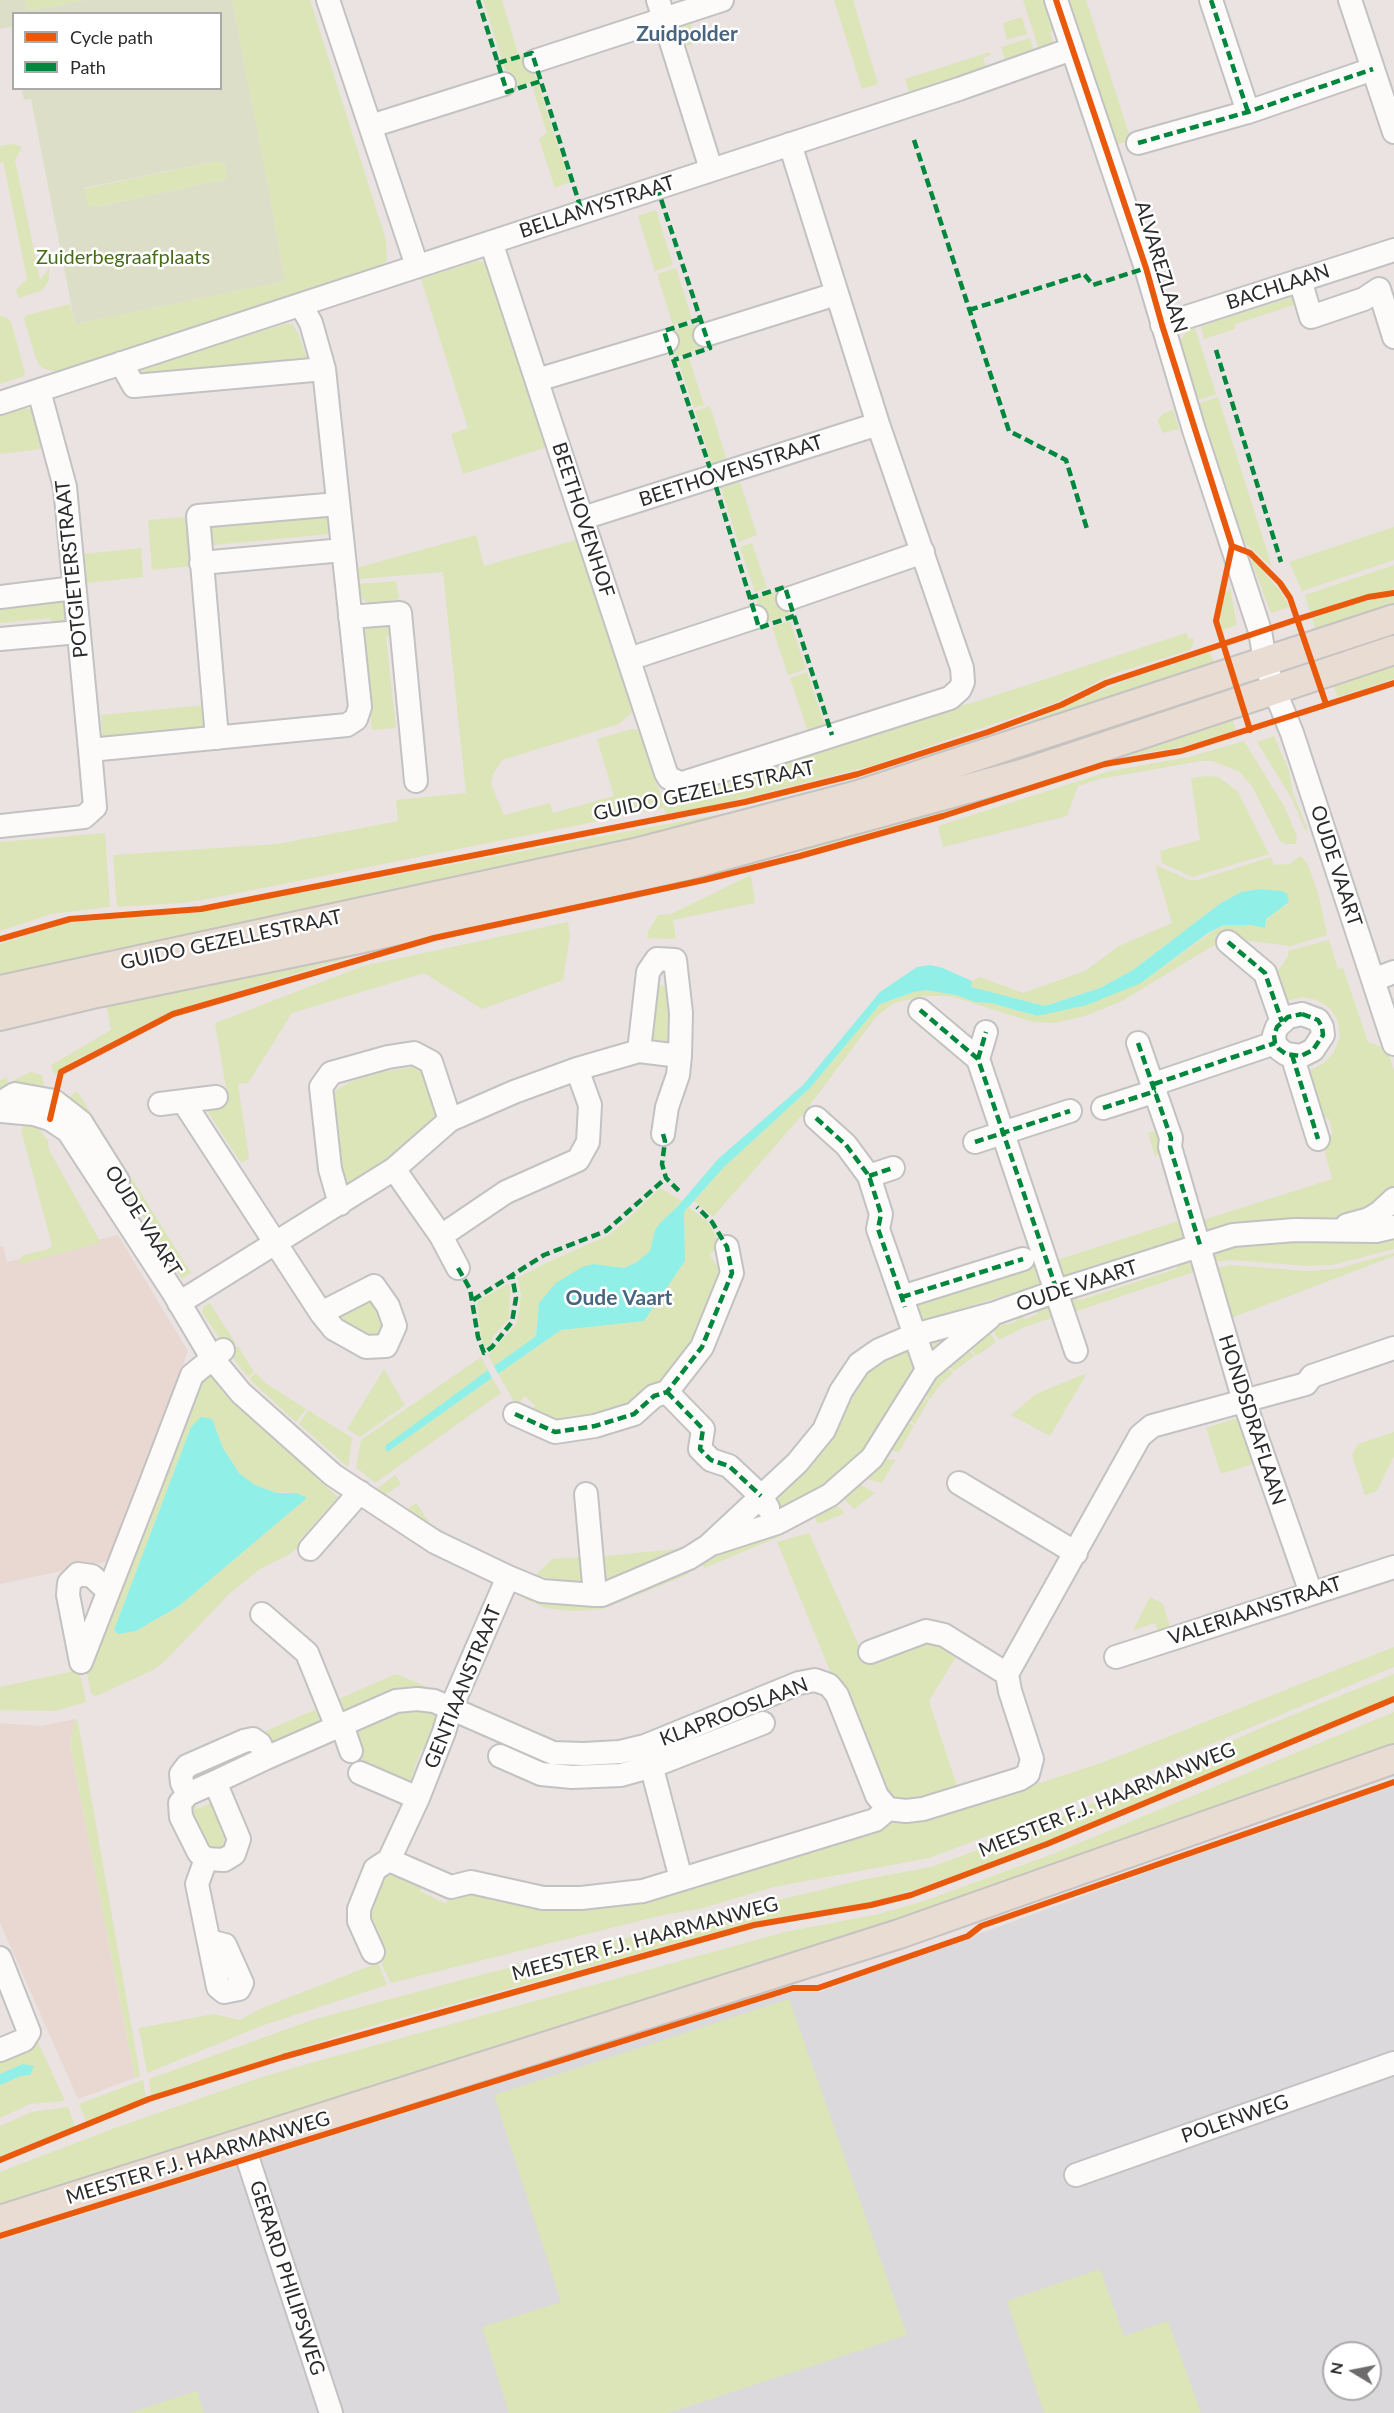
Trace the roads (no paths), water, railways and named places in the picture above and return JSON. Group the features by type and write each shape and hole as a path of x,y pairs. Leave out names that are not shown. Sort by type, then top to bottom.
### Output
{"main road":[{"name":"GUIDO GEZELLESTRAAT","path":"0,990 635,853 825,804 881,788 1394,619"},
{"name":"GUIDO GEZELLESTRAAT","path":"0,1016 97,993 366,938 689,865 1025,773 1394,650"},
{"name":"MEESTER F.J. HAARMANWEG","path":"0,2220 898,1934 1394,1759"}],"street":[{"path":"328,0 417,266"},
{"path":"535,61 661,9 722,0"},
{"name":"ALVAREZLAAN","path":"1056,0 1144,259 1162,325 1260,631 1274,689"},
{"path":"1212,0 1248,112"},
{"path":"1350,0 1373,69 1389,98 1394,132"},
{"path":"661,9 711,169"},
{"name":"BELLAMYSTRAAT","path":"0,403 1072,49"},
{"path":"1138,143 1248,112 1373,69"},
{"path":"371,126 504,84"},
{"name":"BEETHOVENHOF","path":"491,242 666,773 680,783 950,698 960,689 964,675 878,424 790,144"},
{"name":"BACHLAAN","path":"1162,325 1394,250"},
{"path":"1300,280 1311,317 1364,299 1386,287 1394,337"},
{"path":"705,335 836,294"},
{"path":"90,750 347,725 356,719 360,707 324,369 311,323 301,305"},
{"path":"537,380 667,341"},
{"path":"121,363 134,386 324,369"},
{"name":"POTGIETERSTRAAT","path":"0,826 84,817 95,807 65,487 39,391"},
{"name":"BEETHOVENSTRAAT","path":"583,519 878,424"},
{"path":"217,738 198,516 338,504"},
{"path":"201,563 343,550"},
{"path":"788,598 923,552"},
{"path":"0,597 74,588"},
{"path":"350,616 400,613 416,781"},
{"path":"629,659 756,617"},
{"path":"0,639 79,632"},
{"name":"OUDE VAART","path":"1274,689 1292,733 1381,987 1394,1044"},
{"path":"1228,942 1265,973 1283,1040 1318,1139"},
{"path":"639,1051 648,972 657,959 675,960 681,1012 680,1056 678,1075 667,1107 663,1134"},
{"path":"1381,987 1394,972"},
{"path":"920,1010 978,1059 1077,1351"},
{"path":"978,1059 986,1032"},
{"path":"1103,1108 1283,1040"},
{"name":"HONDSDRAFLAAN","path":"1138,1043 1171,1138 1170,1147 1200,1245 1203,1268 1244,1401 1311,1593"},
{"path":"185,1300 394,1169 450,1120 514,1092 577,1069 639,1051 680,1056"},
{"path":"340,1204 330,1168 321,1087 332,1073 388,1057 414,1053 431,1062 450,1120"},
{"path":"441,1236 506,1192 578,1160 588,1142 590,1105 577,1069"},
{"path":"0,1103 15,1094 52,1110"},
{"path":"160,1104 216,1097"},
{"path":"183,1101 321,1313"},
{"path":"0,1111 34,1114 52,1110"},
{"name":"OUDE VAART","path":"52,1110 185,1300 241,1393 333,1475 435,1542 543,1591 602,1595 689,1558 708,1546 797,1463 824,1430 841,1391 859,1364 879,1350 914,1335 995,1313 1233,1235 1264,1231 1334,1229 1376,1231 1394,1227"},
{"path":"975,1142 1070,1111"},
{"path":"816,1118 846,1145 869,1176 881,1214 878,1228 927,1370"},
{"path":"869,1176 892,1168"},
{"path":"394,1169 441,1236 458,1268"},
{"name":"OUDE VAART","path":"1334,1229 1369,1219 1394,1199"},
{"path":"515,1414 555,1432 595,1426 634,1414 654,1396 667,1392 702,1347 732,1273 727,1247"},
{"path":"902,1297 1023,1259"},
{"name":"OUDE VAART","path":"708,1546 777,1523 830,1495 873,1458 927,1370 995,1313"},
{"path":"390,1860 451,1887 471,1882 543,1898 581,1898 643,1891 875,1820 888,1809 906,1811 923,1809 1020,1779 1028,1774 1032,1764 1031,1754 1010,1691 1007,1674 1140,1436 1152,1426 1306,1384 1312,1376 1394,1348"},
{"path":"108,1591 192,1375 217,1354"},
{"path":"667,1392 703,1429 700,1449 711,1460 729,1466 761,1496 777,1523"},
{"path":"959,1484 1076,1553"},
{"path":"310,1549 358,1491"},
{"path":"586,1494 595,1595"},
{"name":"VALERIAANSTRAAT","path":"1116,1657 1394,1567"},
{"name":"GENTIAANSTRAAT","path":"373,1952 359,1922 359,1908 375,1869 390,1860 418,1798 451,1708 508,1577"},
{"path":"262,1614 307,1653 351,1751"},
{"path":"870,1652 926,1630 944,1635 1007,1674"},
{"name":"KLAPROOSLAAN","path":"500,1756 541,1774 572,1777 621,1775 649,1756 799,1683 815,1680 829,1685 837,1695 878,1796 888,1809"},
{"name":"KLAPROOSLAAN","path":"188,1794 396,1701 417,1699 434,1701 553,1753 620,1752 649,1756 763,1723"},
{"path":"215,1782 239,1839 234,1854 224,1860 206,1859 199,1853 181,1817 180,1803 188,1794 182,1783 181,1774 187,1766 253,1739 260,1744 266,1758"},
{"path":"649,1756 681,1879"},
{"path":"360,1773 418,1798"},
{"path":"206,1859 197,1884 209,1941"},
{"path":"0,1958 29,2032 24,2040 0,2050"},
{"name":"POLENWEG","path":"1076,2175 1394,2063"},
{"name":"GERARD PHILIPSWEG","path":"243,2144 331,2413"}],"water":[{"path":"1260,889 1282,891 1287,894 1289,902 1266,919 1265,928 1252,925 1224,925 1208,933 1141,983 1087,1005 1037,1016 991,1003 975,1002 956,995 926,990 880,1004 809,1089 723,1168 684,1212 685,1261 644,1321 561,1330 498,1374 494,1366 536,1336 539,1303 556,1283 582,1267 594,1264 624,1268 637,1262 650,1251 655,1230 660,1223 678,1206 718,1159 803,1085 880,992 917,967 930,965 943,968 972,981 971,987 1045,1006 1100,988 1133,970 1221,903 1241,892"},
{"path":"488,1370 492,1378 386,1451 385,1446"},
{"path":"201,1417 212,1419 223,1448 239,1473 255,1485 277,1493 297,1493 307,1498 179,1606 136,1631 118,1634 114,1630 191,1427"},
{"path":"23,2064 34,2066 30,2075 21,2076 0,2085 0,2074"}],"district":[{"name":"Zuidpolder","path":"687,34"},
{"name":"Oude Vaart","path":"619,1298"}],"park label":[{"name":"Zuiderbegraafplaats","path":"123,258"}]}
